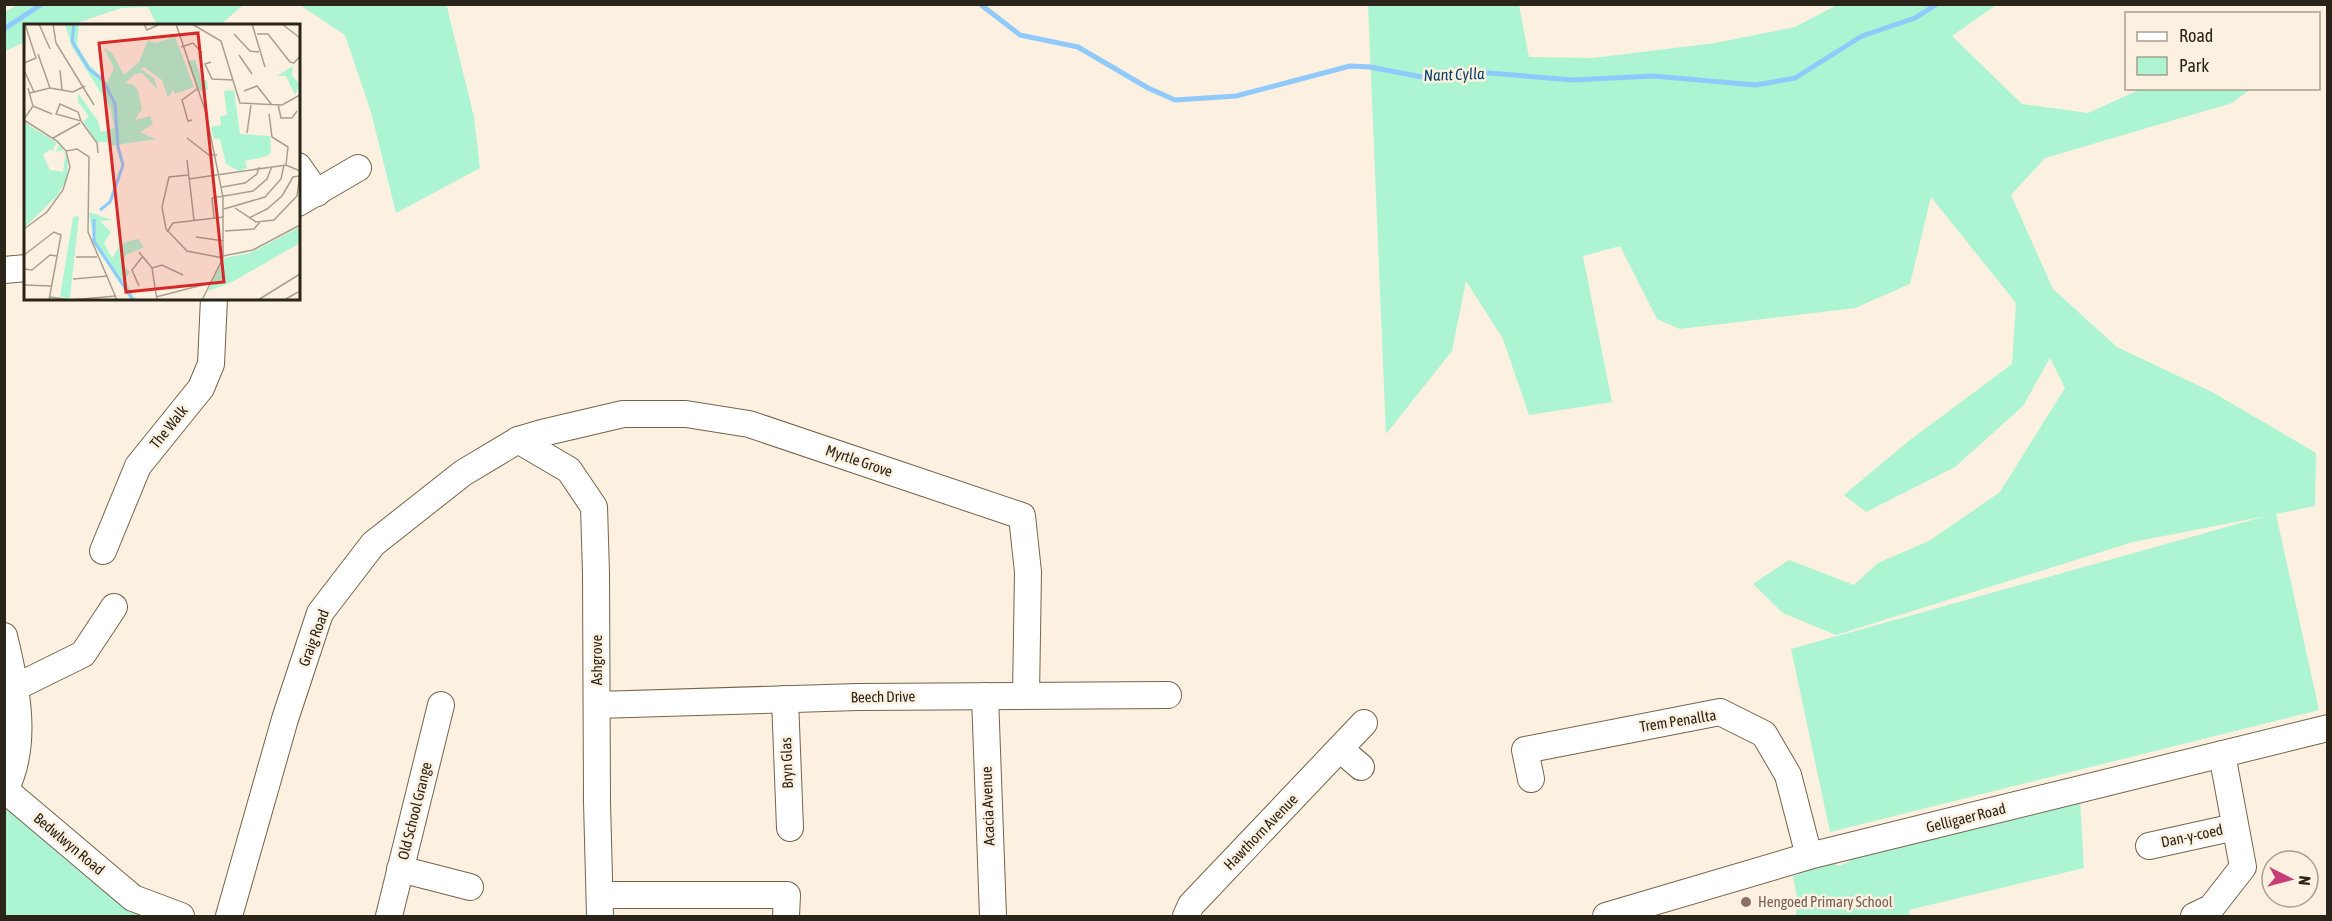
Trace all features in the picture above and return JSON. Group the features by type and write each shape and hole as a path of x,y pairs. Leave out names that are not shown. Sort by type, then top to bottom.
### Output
{"street":[{"path":"300,172 308,198 358,168"},
{"path":"4,270 24,268"},
{"name":"The Walk","path":"103,551 138,466 201,388 211,364 214,300"},
{"name":"Myrtle Grove","path":"518,440 623,414 686,414 749,424 1022,516 1028,572 1026,695"},
{"name":"Ashgrove","path":"518,440 569,470 594,507 600,906"},
{"name":"Graig Road","path":"229,916 285,719 320,613 373,544 463,473 518,440"},
{"path":"16,687 83,654 114,607"},
{"path":"4,636 16,687 18,748 15,771 5,790"},
{"name":"Beech Drive","path":"597,705 785,699 1168,695"},
{"name":"Acacia Avenue","path":"985,696 993,916"},
{"name":"Bryn Glas","path":"785,699 790,828"},
{"name":"Old School Grange","path":"389,916 441,705"},
{"name":"Trem Penallta","path":"1531,779 1524,750 1720,712 1764,734 1788,775 1809,856"},
{"name":"Hawthorn Avenue","path":"1186,916 1191,905 1364,723"},
{"name":"Gelligaer Road","path":"1606,916 1809,856 2328,728"},
{"path":"1340,749 1361,767"},
{"name":"Dan-y-coed","path":"2194,916 2211,908 2242,867 2222,754"},
{"name":"Bedwlwyn Road","path":"5,790 133,898 180,916"},
{"name":"Dan-y-coed","path":"2149,846 2235,827"},
{"path":"400,869 470,886"},
{"path":"600,906 787,895 786,916"}],"green space":[{"path":"17,4 243,5 221,24 156,24 148,7 121,8 74,24 24,24 24,42 5,51 5,12"},
{"path":"444,4 447,7 474,117 480,168 396,213 371,112 345,35 300,5"},
{"path":"1368,5 1519,5 1529,57 1593,58 1715,43 1795,27 1837,5 1996,5 1952,36 2022,104 2088,113 2139,90 2250,90 2232,103 2045,158 2011,195 2053,289 2117,347 2214,393 2316,453 2315,506 2276,514 2319,710 1830,832 1791,649 2266,516 2133,542 1836,635 1783,613 1753,584 1789,560 1854,585 1878,563 1929,541 2000,492 2065,388 2050,358 2023,406 1955,467 1866,512 1844,495 1910,440 2012,364 2016,303 1931,197 1910,284 1855,308 1680,329 1657,319 1620,246 1583,256 1612,402 1529,415 1503,339 1466,281 1452,351 1386,434"},
{"path":"2080,798 2084,868 1909,910 1910,916 1796,916 1797,898 1793,876 1832,862 1838,866 1849,862 1854,851"},
{"path":"4,799 117,902 126,904 141,916 5,916"}],"waterway":[{"name":"Nant Cylla","path":"4,29 42,4"},
{"name":"Nant Cylla","path":"980,4 1020,35 1078,47 1148,88 1175,100 1236,96 1350,66 1370,67 1422,77 1477,72 1573,80 1653,76 1756,85 1795,78 1862,36 1915,18 1937,4"}],"place":[{"name":"Hengoed Primary School","path":"1746,902"}]}
